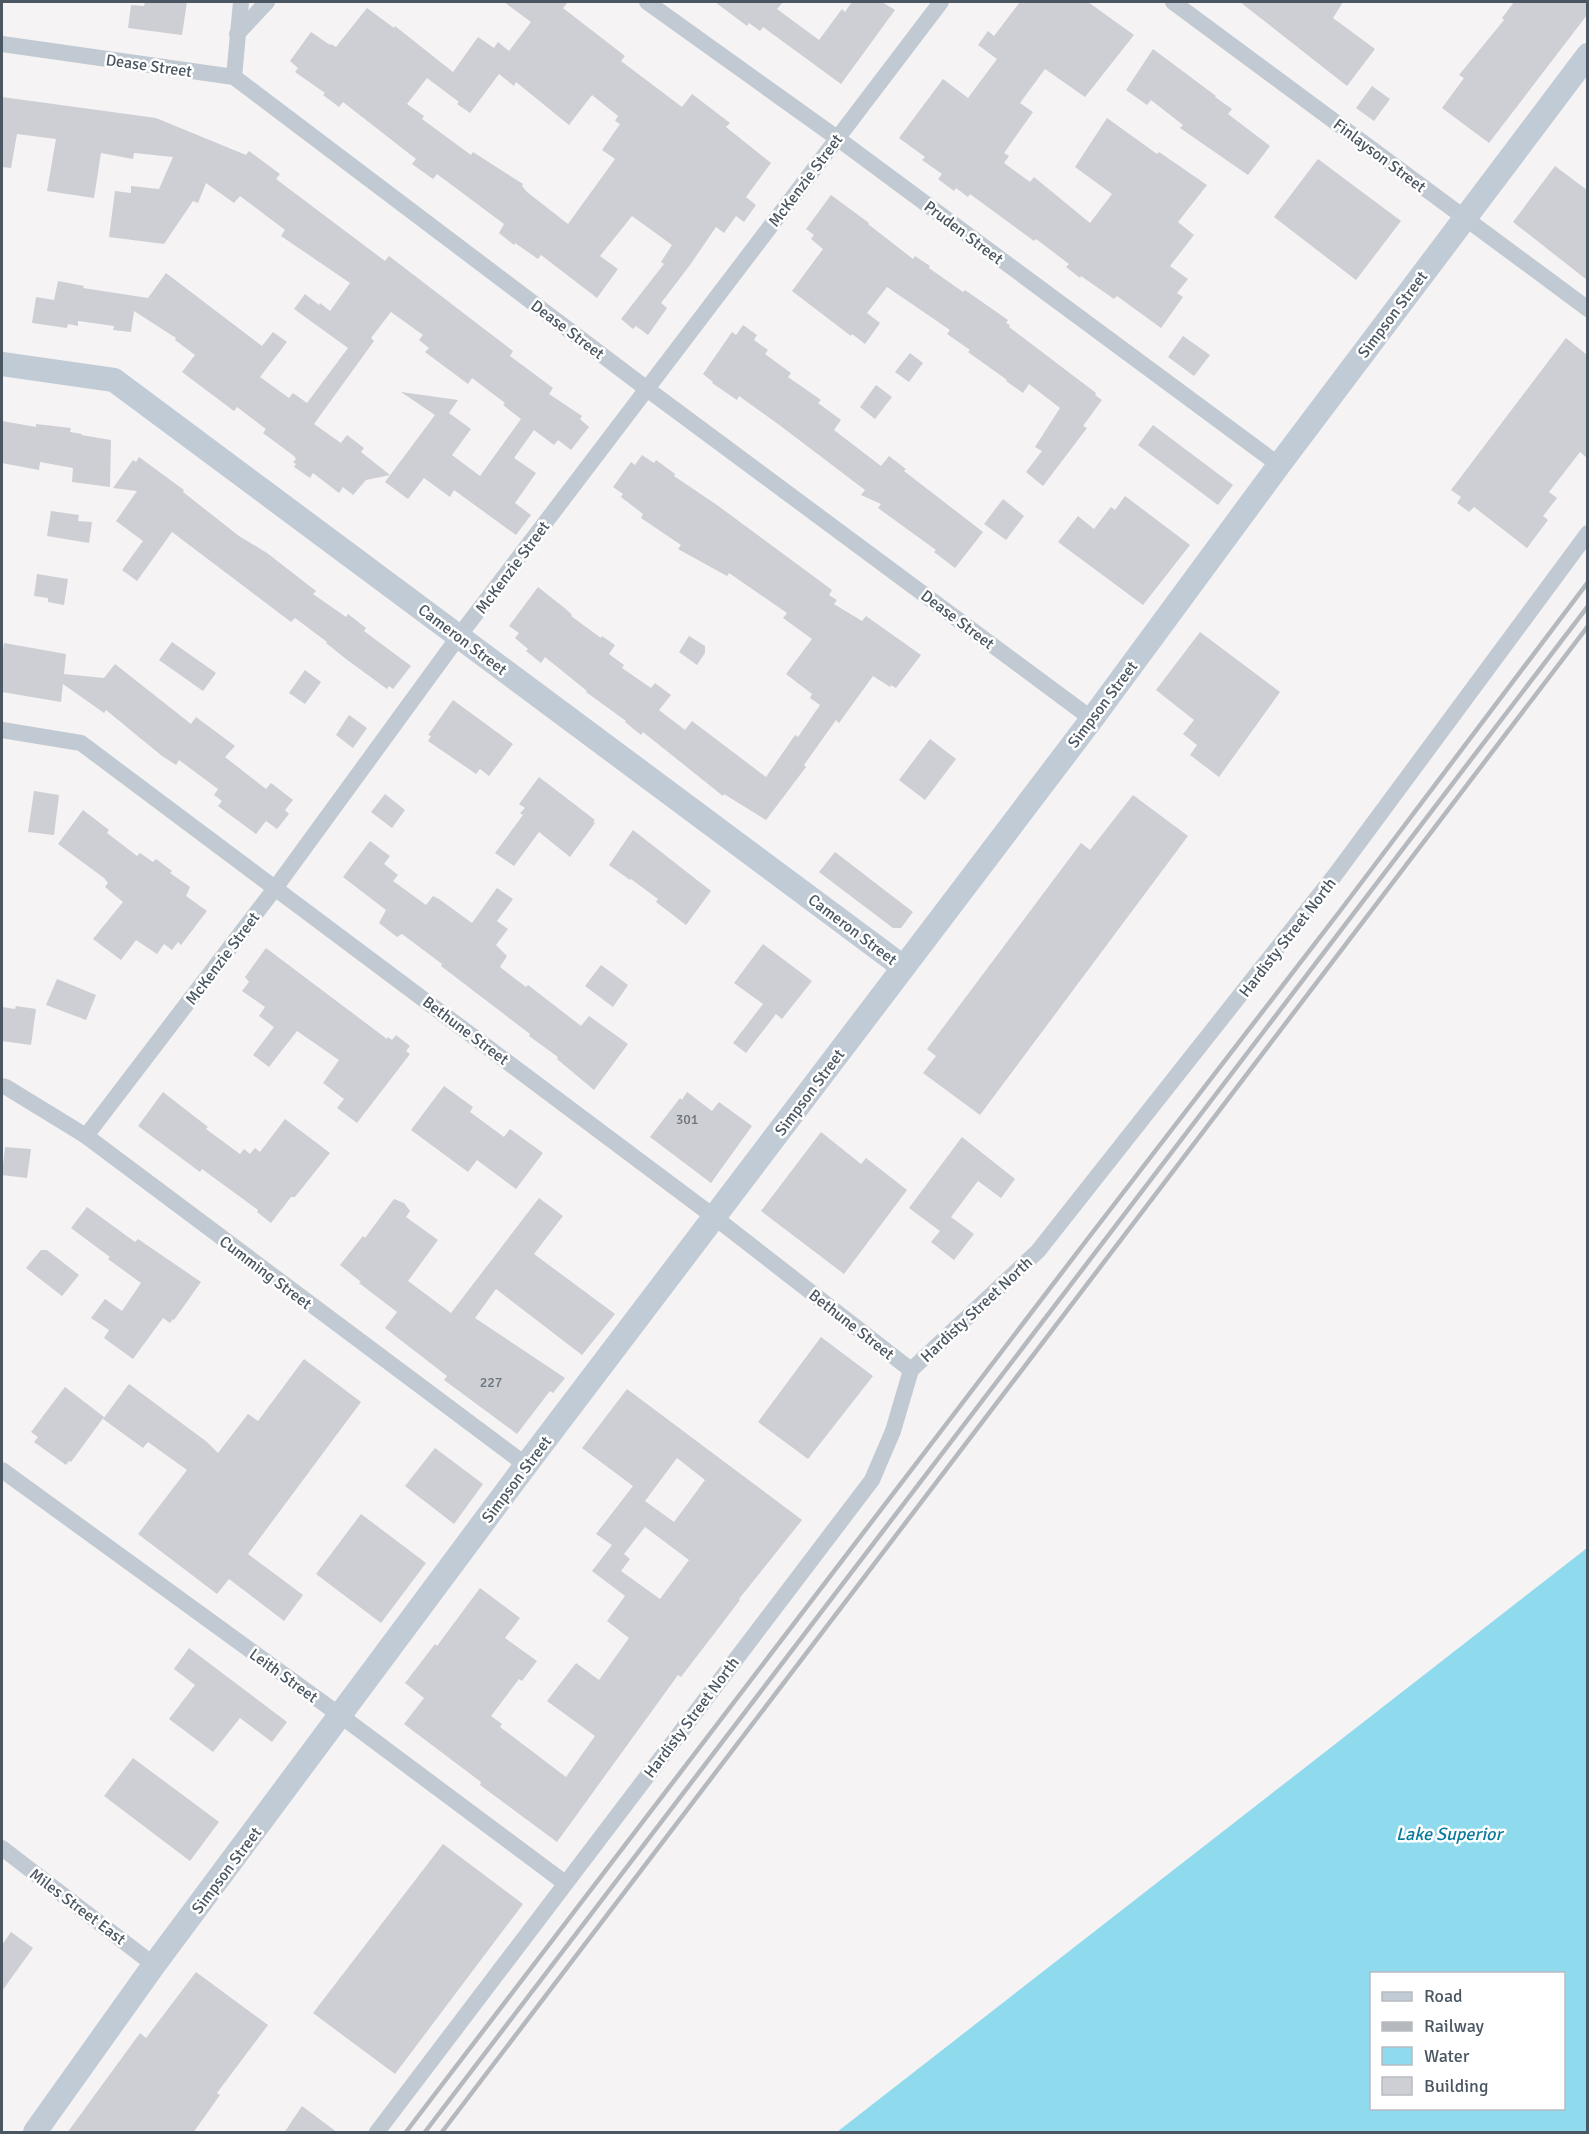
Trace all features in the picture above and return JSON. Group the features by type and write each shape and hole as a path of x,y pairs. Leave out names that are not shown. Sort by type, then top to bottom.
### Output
{"main road":[{"name":"Simpson Street","path":"35,2133 154,1965 526,1466 1092,718 1587,55"},
{"name":"Cameron Street","path":"2,364 114,380 903,967"}],"street":[{"path":"234,77 241,2"},
{"path":"237,34 267,2"},
{"name":"Pruden Street","path":"647,2 837,138 1279,465"},
{"name":"McKenzie Street","path":"86,1136 276,887 459,636 941,2"},
{"name":"Finlayson Street","path":"1173,2 1587,309"},
{"name":"Dease Street","path":"2,44 234,77 647,388 1092,718"},
{"name":"Hardisty Street North","path":"377,2133 872,1480 893,1431 910,1370 1038,1251 1335,875 1587,533"},
{"name":"Bethune Street","path":"2,730 81,743 713,1216 910,1370"},
{"name":"Cumming Street","path":"2,1086 86,1136 526,1466"},
{"name":"Leith Street","path":"2,1470 341,1716 565,1883"},
{"name":"Miles Street East","path":"2,1848 154,1965"}],"water":[{"name":"Lake Superior","path":"1587,1548 1587,2132 837,2132"}],"building":[{"path":"145,2 187,2 182,35 128,28 131,5 144,6"},
{"path":"504,2 568,2 563,8 625,56 621,61 682,107 692,94 730,123 726,127 771,163 746,197 756,205 744,222 736,216 724,233 716,227 661,303 667,308 648,335 636,326 633,329 621,319 664,264 661,262 672,245 632,216 600,256 618,269 597,298 541,255 538,259 515,243 514,245 499,233 504,224 437,174 433,179 412,164 416,159 343,102 339,107 323,95 325,93 295,72 298,68 290,61 311,32 336,47 367,8 394,28 395,26 453,72 478,37 494,48 498,42 509,51 531,22","holes":["499,74 514,86 516,82 569,125 592,95 618,116 615,121 620,124 602,150 615,159 568,224 527,192 523,184 473,152 471,155 422,119 424,116 407,104 427,78 470,113"]},
{"path":"715,2 783,2 777,9 819,40 842,9 845,12 852,2 882,2 895,10 841,84 763,27 760,31 749,23 747,26"},
{"path":"1020,2 1088,2 1134,35 1085,97 1045,69 1020,103 1033,112 1004,153 1009,156 1004,163 1030,182 1034,177 1090,223 1112,194 1075,167 1107,118 1157,154 1159,152 1207,185 1178,222 1194,235 1170,266 1188,279 1177,293 1183,297 1161,328 1117,296 1114,299 1081,276 1080,278 1066,267 1069,264 970,194 968,197 956,188 954,191 938,179 942,174 922,160 925,157 899,138 943,79 968,98 997,59 978,45 988,31 994,36"},
{"path":"1240,2 1343,2 1333,18 1375,49 1347,86"},
{"path":"1514,2 1587,2 1587,15 1489,143 1442,108 1464,78 1459,75 1504,20 1502,18"},
{"path":"1153,49 1232,109 1228,114 1270,146 1248,175 1180,128 1183,125 1151,100 1147,105 1126,90"},
{"path":"1372,86 1390,99 1374,121 1356,108"},
{"path":"2,97 156,118 246,155 249,151 280,174 276,179 385,261 389,256 513,351 510,356 553,388 549,394 582,416 580,419 589,427 571,450 558,440 554,445 534,430 514,458 536,473 515,503 531,515 516,535 454,490 450,497 424,478 408,499 385,482 435,415 401,392 458,400 449,413 471,429 452,455 480,476 521,419 503,405 505,403 472,378 468,384 425,352 429,348 419,340 423,335 391,312 371,338 374,341 314,424 341,443 347,435 364,448 361,452 390,475 366,480 353,495 343,487 339,493 313,473 310,478 294,467 296,464 293,462 296,459 294,456 263,433 266,429 237,407 234,411 182,372 195,355 175,340 176,338 134,311 131,332 113,330 114,326 78,321 78,326 68,324 67,328 32,323 36,297 54,300 58,281 84,286 83,288 148,298 166,273 262,346 273,332 287,342 260,377 289,398 293,393 307,403 348,348 294,309 305,294 330,311 350,283 281,236 285,230 240,196 234,203 206,183 198,203 193,201 164,244 109,237 115,191 131,193 131,186 159,189 173,157 134,153 133,159 101,153 94,198 47,191 56,139 17,134 11,168 2,167"},
{"path":"1318,159 1401,221 1356,280 1274,217"},
{"path":"1555,166 1587,190 1587,280 1513,222"},
{"path":"831,195 913,259 915,256 963,292 965,290 1008,320 1006,323 1010,325 1009,327 1096,393 1095,395 1102,400 1083,426 1087,428 1043,486 1026,472 1042,451 1035,447 1060,408 1029,384 1023,393 947,334 950,330 887,287 867,313 880,323 865,344 792,291 823,249 811,239 814,235 806,229"},
{"path":"743,325 757,335 754,340 768,350 765,354 791,373 788,377 821,400 818,403 841,420 834,430 881,466 889,456 906,469 904,471 983,532 955,568 934,552 936,550 878,508 881,504 861,495 865,490 739,396 737,400 703,374 732,332 736,335"},
{"path":"1183,336 1210,355 1194,376 1168,357"},
{"path":"1566,338 1587,355 1587,458 1580,452 1549,492 1557,498 1543,516 1548,520 1527,548 1474,507 1469,512 1457,503 1461,497 1451,490"},
{"path":"910,353 923,363 909,382 895,372"},
{"path":"876,385 892,397 875,419 860,407"},
{"path":"2,421 36,427 36,424 71,428 70,432 111,440 110,487 72,482 73,468 40,462 39,470 2,463"},
{"path":"1153,425 1233,485 1218,505 1138,445"},
{"path":"642,455 654,463 656,460 675,474 674,476 832,590 829,595 837,600 834,604 862,621 866,616 921,655 896,688 891,685 890,687 873,676 839,723 836,720 804,765 806,767 766,820 724,794 723,796 643,732 641,735 545,657 541,663 526,651 528,649 515,638 519,633 509,626 538,587 567,610 571,616 601,638 602,636 615,645 609,654 624,665 622,668 651,688 655,683 671,695 659,710 685,730 692,721 766,777 795,735 798,737 820,705 810,698 812,694 786,674 812,639 783,618 787,613 729,573 727,576 678,549 681,545 641,518 643,514 621,497 623,494 613,487 631,462 635,465"},
{"path":"139,457 184,490 183,492 239,536 267,553 316,591 313,594 346,617 348,614 366,628 364,631 411,666 393,689 389,686 387,689 295,618 291,622 172,532 137,581 122,570 143,541 116,521 137,491 113,488 133,460 136,462"},
{"path":"1125,496 1190,545 1143,605 1058,542 1078,516 1094,529 1111,507 1115,510"},
{"path":"1003,499 1024,516 1006,540 984,524"},
{"path":"51,511 79,515 78,521 92,522 89,543 47,536"},
{"path":"37,574 68,579 64,605 48,602 48,598 34,596"},
{"path":"1200,632 1280,692 1219,777 1190,755 1197,745 1183,734 1194,720 1156,690"},
{"path":"689,636 705,646 705,653 697,665 679,652"},
{"path":"172,642 216,673 203,691 159,660"},
{"path":"4,643 66,654 64,674 104,678 115,664 191,724 196,717 235,746 225,757 266,789 271,783 293,800 285,810 289,814 277,829 266,821 256,834 218,806 222,801 214,795 218,789 179,760 176,765 162,756 106,710 104,713 63,684 61,702 2,692"},
{"path":"305,670 321,682 305,704 289,693"},
{"path":"453,700 513,744 489,776 480,769 476,774 428,741 431,736 428,735"},
{"path":"349,715 367,728 353,748 336,735"},
{"path":"930,739 956,759 925,800 899,780"},
{"path":"539,777 595,820 593,822 595,823 570,857 539,832 514,866 495,853 523,815 520,813 525,808 519,804"},
{"path":"34,791 59,795 54,835 28,832"},
{"path":"385,794 405,810 392,828 371,812"},
{"path":"1133,795 1188,836 980,1115 923,1073 936,1056 927,1049 1081,843 1090,850"},
{"path":"83,810 109,830 107,833 137,856 140,853 153,862 156,859 172,871 170,873 190,887 186,896 207,911 181,945 178,942 172,950 164,944 157,954 136,940 121,960 93,939 123,902 105,887 108,883 104,878 58,844"},
{"path":"633,830 711,891 686,925 656,902 658,899 609,865"},
{"path":"370,841 390,856 384,864 398,875 393,881 426,905 433,896 472,923 497,888 513,899 497,921 508,929 496,945 507,956 500,967 526,987 528,985 581,1026 589,1016 628,1044 594,1090 557,1059 558,1057 441,966 442,964 402,934 397,937 379,923 386,910 343,877"},
{"path":"835,852 913,912 901,928 893,928 819,872"},
{"path":"763,944 812,981 782,1019 776,1014 746,1053 733,1043 763,1004 734,983"},
{"path":"266,948 387,1039 388,1037 392,1040 396,1035 410,1046 406,1051 410,1054 357,1123 337,1108 344,1099 323,1083 339,1060 297,1031 269,1067 253,1055 274,1027 259,1016 265,1007 242,991 249,982 245,977"},
{"path":"601,965 628,985 613,1007 585,986"},
{"path":"57,979 96,995 86,1020 46,1005"},
{"path":"16,1006 36,1009 31,1045 2,1041 2,1007 15,1009"},
{"path":"444,1086 473,1107 470,1112 504,1137 510,1129 543,1153 516,1189 477,1160 468,1172 411,1130"},
{"path":"163,1092 208,1127 206,1129 240,1154 244,1149 250,1154 255,1148 260,1152 285,1119 330,1153 271,1223 257,1212 258,1210 202,1169 200,1172 138,1126"},
{"path":"687,1092 712,1111 719,1102 752,1126 711,1183 650,1137"},
{"path":"821,1132 861,1164 866,1158 907,1190 844,1274 761,1211"},
{"path":"962,1137 1015,1179 1001,1198 978,1181 951,1217 974,1234 954,1260 931,1242 940,1231 909,1208"},
{"path":"5,1147 31,1149 27,1178 2,1175"},
{"path":"539,1198 563,1216 534,1254 615,1314 582,1355 496,1289 475,1318 565,1378 553,1393 550,1391 517,1434 444,1380 447,1376 385,1328 397,1312 359,1283 361,1282 340,1265 363,1236 365,1238 394,1199 404,1203 410,1211 406,1217 438,1240 408,1281 451,1313"},
{"path":"87,1207 135,1242 138,1239 201,1282 174,1320 170,1323 163,1318 133,1359 104,1338 109,1330 91,1318 105,1299 122,1311 141,1283 71,1228"},
{"path":"41,1250 47,1250 79,1275 62,1296 26,1268"},
{"path":"821,1337 873,1376 808,1459 758,1422"},
{"path":"304,1359 361,1402 248,1554 303,1595 284,1621 229,1579 217,1594 138,1534 187,1470 148,1442 143,1448 103,1419 129,1384 207,1442 218,1453 248,1414 258,1421"},
{"path":"65,1387 104,1417 71,1462 69,1461 66,1465 34,1442 38,1437 31,1432"},
{"path":"627,1389 802,1520 681,1677 678,1675 557,1842 480,1785 481,1782 404,1724 424,1698 405,1683 435,1644 437,1646 480,1588 520,1618 505,1638 537,1661 522,1681 519,1679 491,1716 502,1724 500,1727 566,1777 595,1736 547,1701 576,1663 599,1680 629,1638 607,1621 625,1596 592,1571 612,1545 596,1534 633,1486 582,1448","holes":["677,1458 705,1480 674,1522 645,1501","645,1527 689,1560 660,1599 621,1571 630,1559 624,1554"]},
{"path":"435,1448 483,1484 454,1524 405,1486"},
{"path":"361,1514 426,1563 381,1623 316,1574"},
{"path":"189,1648 287,1722 272,1742 240,1718 213,1752 169,1719 195,1685 174,1669"},
{"path":"133,1758 219,1822 190,1861 104,1796"},
{"path":"443,1844 523,1904 395,2074 313,2013"},
{"path":"11,1932 33,1948 2,1991 2,1945"},
{"path":"196,1972 268,2025 217,2093 220,2095 193,2133 67,2133 140,2033 146,2038"},
{"path":"302,2106 338,2133 284,2133"}],"railway":[{"path":"406,2132 1340,911 1588,582"},
{"path":"425,2132 1588,606"},
{"path":"442,2132 1588,626"}]}
